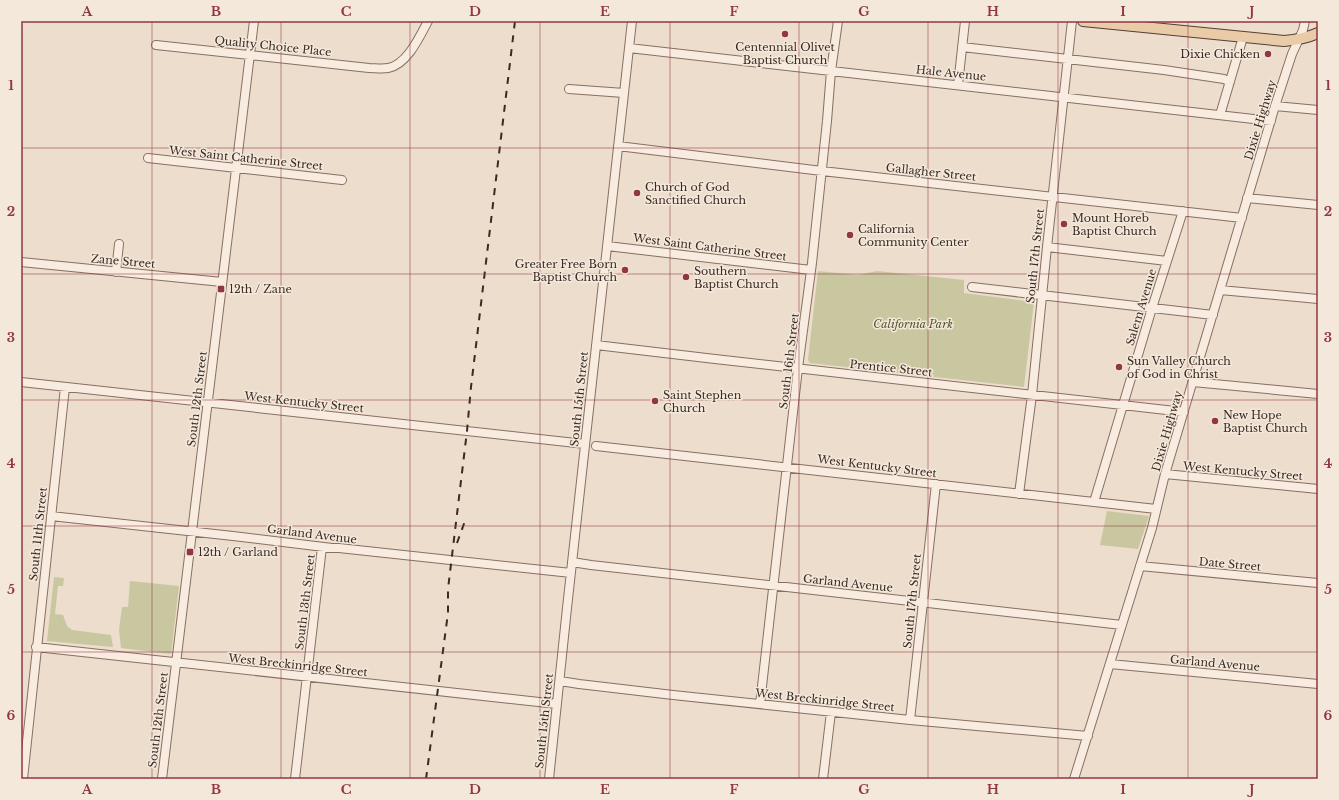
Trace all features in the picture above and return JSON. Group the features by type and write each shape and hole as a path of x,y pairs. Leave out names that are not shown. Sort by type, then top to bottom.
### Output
{"main road":[{"path":"1083,21 1284,41 1298,40 1318,33"}],"street":[{"name":"South 12th Street","path":"162,779 254,21"},
{"name":"Quality Choice Place","path":"156,45 362,67 388,68 395,66 405,57 428,21"},
{"name":"South 15th Street","path":"549,779 632,21"},
{"name":"South 16th Street","path":"760,704 798,368 811,270 831,71 838,21"},
{"path":"958,85 965,21"},
{"name":"South 17th Street","path":"1019,494 1032,395 1072,21"},
{"name":"Dixie Highway","path":"1074,779 1152,528 1165,474 1270,121 1305,21"},
{"path":"1220,115 1243,37"},
{"path":"962,47 1179,72 1224,79 1230,82"},
{"name":"Hale Avenue","path":"629,48 1270,121"},
{"path":"569,89 624,93"},
{"path":"1275,106 1318,110"},
{"name":"Gallagher Street","path":"618,146 822,171 1242,218"},
{"name":"West Saint Catherine Street","path":"148,158 342,180"},
{"path":"1247,198 1318,205"},
{"name":"Salem Avenue","path":"1094,502 1152,308 1183,211"},
{"path":"116,272 119,244"},
{"name":"West Saint Catherine Street","path":"608,246 811,270"},
{"path":"1047,247 1167,261"},
{"name":"Zane Street","path":"21,262 222,282"},
{"path":"972,288 1213,315"},
{"path":"1220,290 1318,299"},
{"name":"Prentice Street","path":"596,345 1184,412"},
{"name":"West Kentucky Street","path":"21,382 586,444"},
{"path":"1192,382 1318,394"},
{"name":"South 11th Street","path":"23,779 65,387"},
{"name":"West Kentucky Street","path":"596,446 1156,509"},
{"name":"West Kentucky Street","path":"1165,474 1318,489"},
{"name":"South 17th Street","path":"910,720 936,484"},
{"name":"Garland Avenue","path":"51,516 322,547 571,573"},
{"name":"South 13th Street","path":"295,779 322,547"},
{"name":"Garland Avenue","path":"572,562 1122,625"},
{"name":"Date Street","path":"1140,566 1318,583"},
{"name":"West Breckinridge Street","path":"36,647 557,704"},
{"name":"Garland Avenue","path":"1110,664 1318,684"},
{"name":"West Breckinridge Street","path":"560,681 830,712 1088,736"},
{"path":"823,779 830,712"}],"green space":[{"name":"California Park","path":"818,271 858,275 877,271 964,280 964,293 1034,302 1024,387 810,363 808,360"},
{"path":"1107,511 1149,516 1138,549 1100,545"},
{"path":"54,577 64,578 63,586 58,586 55,614 63,615 67,626 72,630 111,635 113,647 47,641"},
{"path":"130,581 179,586 171,654 121,648 119,630 122,607 128,607"}],"railway":[{"path":"426,779 448,613 448,589 515,21"},
{"path":"457,543 465,521"},
{"path":"21,633 21,668"}],"place":[{"name":"Centennial Olivet Baptist Church","path":"785,34"},
{"name":"Dixie Chicken","path":"1268,54"},
{"name":"Church of God Sanctified Church","path":"637,193"},
{"name":"Mount Horeb Baptist Church","path":"1064,224"},
{"name":"California Community Center","path":"850,235"},
{"name":"Greater Free Born Baptist Church","path":"625,270"},
{"name":"Southern Baptist Church","path":"686,277"},
{"name":"12th / Zane","path":"221,289"},
{"name":"Sun Valley Church of God in Christ","path":"1119,367"},
{"name":"Saint Stephen Church","path":"655,401"},
{"name":"New Hope Baptist Church","path":"1215,421"},
{"name":"12th / Garland","path":"190,552"}]}
